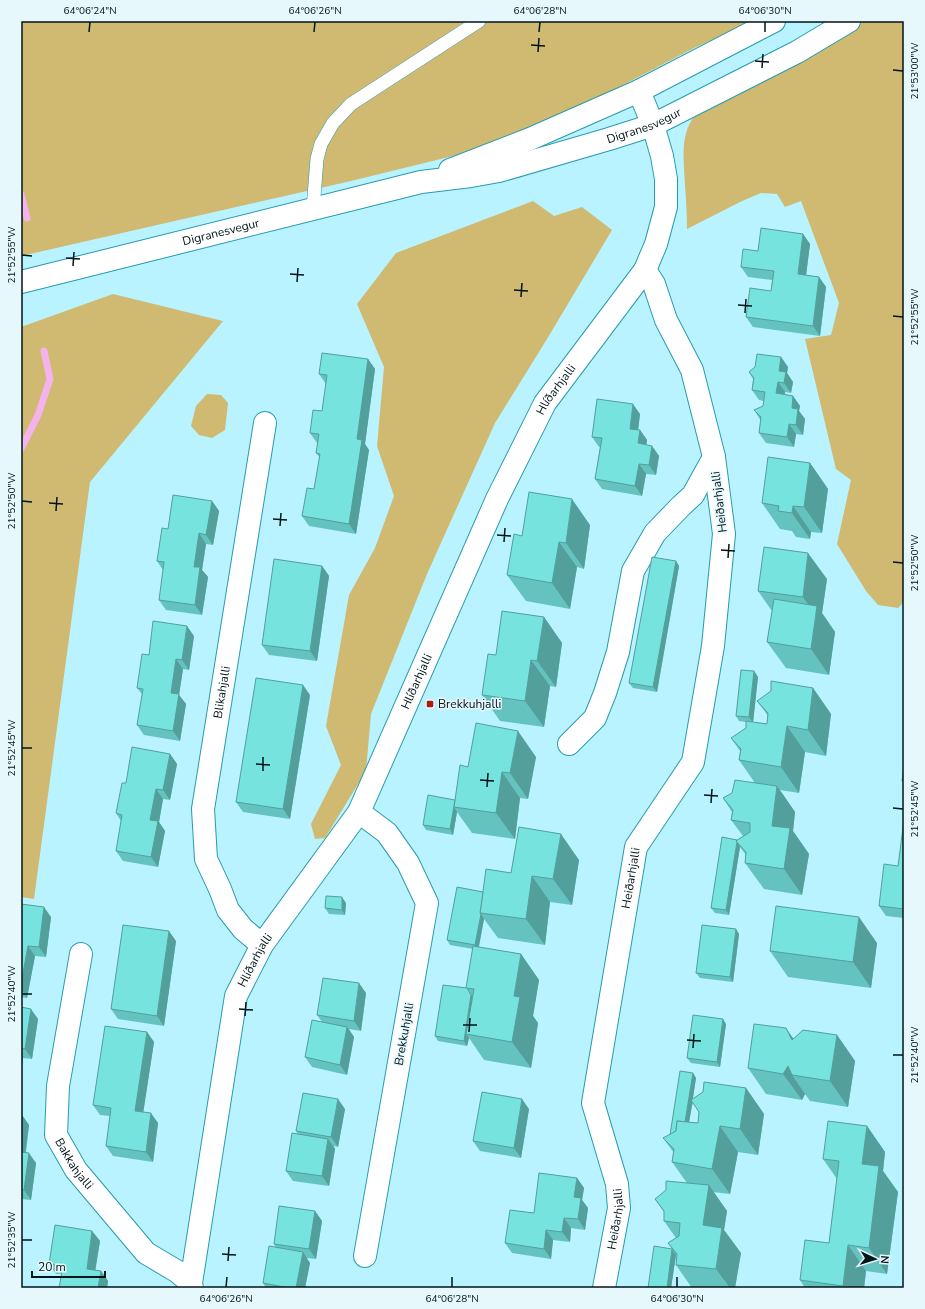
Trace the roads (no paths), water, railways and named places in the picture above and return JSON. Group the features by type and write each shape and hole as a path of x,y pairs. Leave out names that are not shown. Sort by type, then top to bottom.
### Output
{"street":[{"name":"Digranesvegur","path":"421,182 530,139 639,91 774,21"},
{"name":"Digranesvegur","path":"21,282 421,182 499,171 653,125 797,52 849,21"},
{"name":"Hlíðarhjalli","path":"192,1285 236,996 262,945 359,812 497,499 545,403 645,270 656,244 666,207 666,179 662,156 653,125 639,91"},
{"name":"Heiðarhjalli","path":"604,1288 618,1208 617,1184 593,1103 636,847 693,762 713,646 724,534 714,457 692,370 666,320 654,284 645,270"},
{"name":"Blikahjalli","path":"262,945 243,929 228,910 206,859 203,809 264,423"},
{"name":"Heiðarhjalli","path":"569,744 595,718 605,693 618,652 633,571 655,533 693,495 714,457"},
{"name":"Brekkuhjalli","path":"359,812 387,833 408,863 427,903 365,1256"},
{"name":"Bakkahjalli","path":"81,954 58,1086 56,1135 76,1170 146,1253 178,1272 192,1285"}],"lane":[{"path":"313,209 317,159 321,144 332,123 351,104 479,21"}],"waterway":[{"path":"21,194 27,218"},
{"path":"21,449 38,415 50,379 44,351"}],"place":[{"name":"Brekkuhjalli","path":"430,704"}]}
